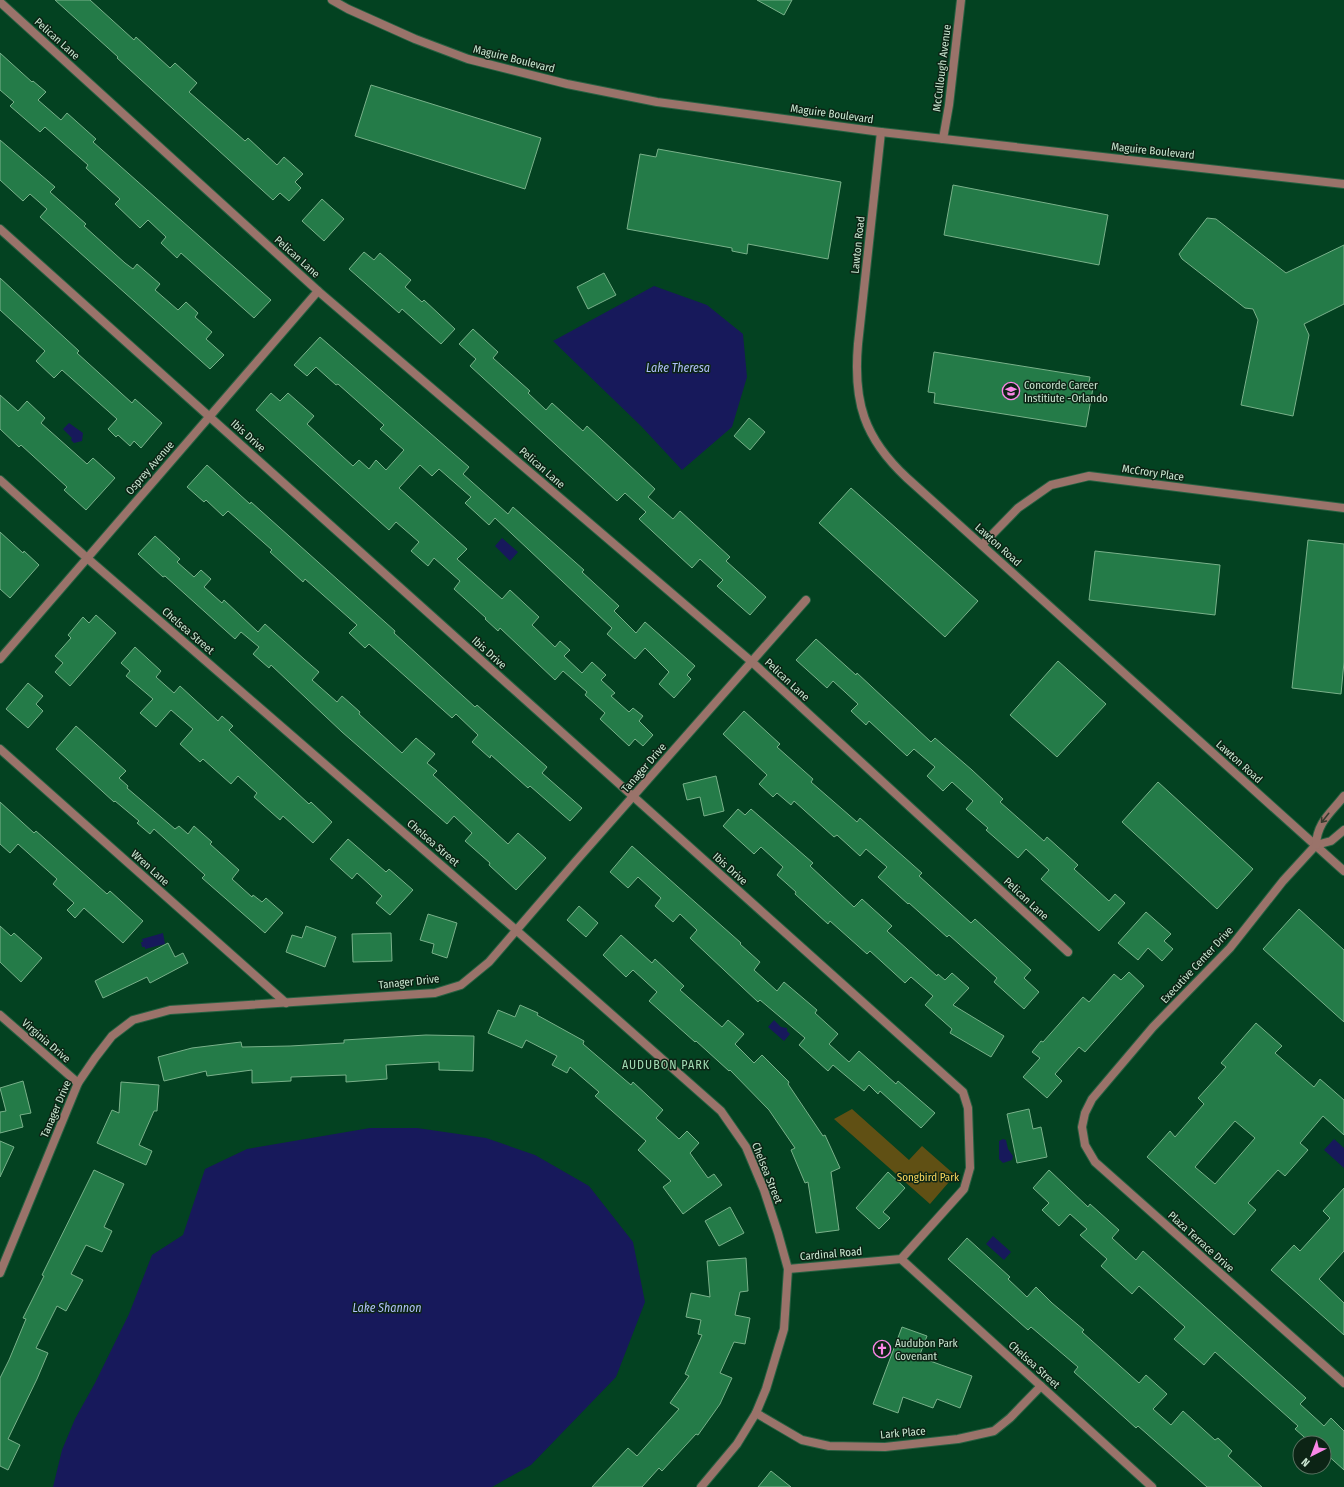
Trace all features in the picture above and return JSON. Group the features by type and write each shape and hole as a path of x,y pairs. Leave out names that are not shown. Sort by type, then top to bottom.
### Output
{"street":[{"name":"Maguire Boulevard","path":"332,0 348,9 415,39 468,59 567,84 657,102 881,132 1344,184"},
{"name":"McCullough Avenue","path":"943,139 949,105 961,0"},
{"name":"Pelican Lane","path":"0,2 318,291 752,662 1068,952"},
{"name":"Lawton Road","path":"881,132 856,361 856,385 861,408 874,439 887,458 907,478 1344,871"},
{"name":"Ibis Drive","path":"0,229 963,1092 968,1108 970,1168 964,1188 901,1259"},
{"name":"Osprey Avenue","path":"0,659 318,291"},
{"name":"McCrory Place","path":"982,545 1018,508 1051,485 1089,476 1344,508"},
{"name":"Chelsea Street","path":"0,480 87,558 516,930 721,1111 746,1147 764,1190 788,1269"},
{"name":"Tanager Drive","path":"0,1273 78,1083 112,1036 133,1020 170,1010 435,993 462,985 489,962 806,600"},
{"name":"Wren Lane","path":"0,749 286,1003"},
{"path":"1316,845 1320,825 1344,796"},
{"name":"Executive Center Drive","path":"1092,1099 1153,1027 1230,948 1283,881 1316,845 1331,841 1344,830"},
{"name":"Virginia Drive","path":"0,1015 78,1083"},
{"name":"Plaza Terrace Drive","path":"1092,1099 1085,1113 1082,1127 1085,1145 1095,1162 1344,1383"},
{"name":"Chelsea Street","path":"901,1259 1152,1487"},
{"name":"Cardinal Road","path":"701,1487 737,1444 756,1413 766,1389 784,1329 788,1269 901,1259"},
{"name":"Lark Place","path":"756,1413 802,1440 829,1446 885,1447 958,1439 994,1431 1010,1418 1041,1386"}],"green space":[{"name":"Songbird Park","path":"852,1109 909,1160 922,1146 955,1175 930,1204 834,1119"}],"water":[{"name":"Lake Theresa","path":"654,286 707,305 743,334 747,377 732,427 682,470 641,426 553,341"},
{"path":"69,423 83,433 82,441 74,443 71,440 72,438 63,429"},
{"path":"502,538 518,552 510,561 495,546"},
{"path":"163,933 165,944 145,949 145,947 142,947 142,939"},
{"path":"774,1020 781,1027 787,1028 787,1031 790,1034 784,1041 768,1027"},
{"name":"Lake Shannon","path":"370,1128 417,1128 486,1138 535,1155 589,1186 633,1242 645,1302 616,1377 531,1465 492,1487 53,1487 62,1450 75,1419 95,1383 129,1314 152,1255 183,1235 205,1169 247,1149"},
{"path":"1003,1139 1006,1140 1008,1149 1013,1156 1012,1160 1003,1163 999,1159 999,1141"},
{"path":"1334,1139 1344,1148 1344,1168 1324,1150"},
{"path":"993,1236 1011,1252 1004,1260 986,1244"}],"building":[{"path":"55,0 90,0 134,40 136,37 170,68 175,63 197,83 189,92 245,141 248,138 277,165 284,157 303,174 295,182 301,188 289,201 280,193 273,200"},
{"path":"757,0 792,0 784,15"},
{"path":"0,53 32,82 33,81 46,92 38,100 61,120 67,113 96,139 93,142 271,300 254,318 181,253 177,258 161,243 166,237 148,220 140,228 115,204 120,199 86,168 88,165 45,127 40,132 10,106 14,102 0,90"},
{"path":"371,85 541,138 525,189 355,136"},
{"path":"0,140 55,187 50,192 86,224 84,226 125,263 133,269 137,264 160,284 155,290 178,310 186,302 198,313 195,317 212,332 206,339 224,355 210,369 40,217 47,209 30,194 23,201 0,180"},
{"path":"658,149 841,182 828,259 748,244 747,254 732,251 732,248 627,229 640,154 656,157"},
{"path":"953,185 1108,215 1099,265 944,235"},
{"path":"322,199 344,219 324,241 302,221"},
{"path":"1207,218 1216,219 1286,273 1344,245 1344,304 1304,324 1309,335 1293,416 1241,405 1258,320 1253,309 1245,308 1182,259 1179,254"},
{"path":"364,252 374,260 380,253 411,280 405,287 422,302 424,300 455,329 441,344 402,309 399,313 349,269"},
{"path":"604,273 616,295 588,309 577,287"},
{"path":"0,278 79,351 77,353 132,403 135,399 162,423 141,448 134,441 130,446 118,435 116,437 108,429 117,419 62,370 54,378 36,361 45,351 0,310"},
{"path":"473,329 498,352 493,358 530,391 528,393 546,410 552,403 583,431 587,426 655,489 648,497 673,519 680,511 730,557 726,561 766,597 750,615 717,586 723,580 700,559 692,568 639,519 646,512 625,493 617,501 470,366 476,359 459,344"},
{"path":"320,337 469,467 463,474 508,514 513,507 584,570 582,572 619,606 614,611 636,633 645,622 695,666 687,675 691,679 674,698 659,684 669,672 645,648 635,659 607,634 612,628 495,518 489,525 465,503 471,497 439,469 432,476 420,465 399,488 467,549 457,559 502,599 510,590 539,617 532,625 555,647 560,641 570,650 564,656 582,673 592,662 606,675 601,680 615,693 611,696 629,712 633,708 643,716 639,721 653,735 643,746 635,739 629,746 600,719 605,713 585,695 587,692 563,671 555,680 500,628 498,631 454,589 460,581 434,558 428,566 411,551 419,542 396,522 389,530 256,410 271,393 280,401 288,393 314,416 307,424 353,466 359,460 369,469 376,460 386,470 404,450 380,429 384,425 338,384 336,385 316,367 307,376 294,365"},
{"name":"Concorde Career Institiute -Orlando","path":"934,352 1090,377 1088,387 1093,388 1086,427 934,403 935,393 928,392"},
{"path":"0,395 18,411 27,401 45,418 41,423 87,464 93,458 115,478 86,510 64,490 67,487 21,445 19,447 0,429"},
{"path":"749,418 765,432 750,450 734,436"},
{"path":"207,465 250,504 251,502 395,631 394,633 475,707 477,705 547,767 542,773 582,808 570,821 530,786 528,788 491,755 490,758 472,742 478,735 456,714 452,718 369,644 365,648 349,633 357,625 305,579 303,582 270,552 272,550 228,511 223,516 206,500 204,502 187,487"},
{"path":"851,488 978,601 945,637 819,523"},
{"path":"0,532 39,565 10,598 0,589"},
{"path":"155,536 180,559 177,562 194,577 201,570 211,579 204,587 222,603 224,600 258,632 265,624 319,672 312,680 337,702 342,696 360,712 359,714 402,753 416,738 435,754 427,763 437,771 433,775 508,844 518,833 546,858 516,890 489,865 490,863 465,841 472,833 454,816 447,824 342,732 271,665 269,668 253,654 259,647 241,632 235,639 165,576 163,577 138,554"},
{"path":"1308,540 1344,544 1344,662 1341,694 1292,688"},
{"path":"1095,551 1220,565 1215,615 1089,600"},
{"path":"96,615 116,633 70,686 55,672 63,663 55,656 71,638 68,635 83,617 89,623"},
{"path":"816,639 856,675 857,673 931,742 935,738 972,770 1003,799 1000,802 1044,841 1047,837 1078,865 1074,869 1109,901 1115,894 1125,903 1099,931 1041,879 1049,870 1026,849 1018,858 986,830 988,828 966,809 973,801 952,782 943,791 927,776 935,767 914,749 907,756 869,721 866,725 851,711 858,704 833,681 827,688 796,660"},
{"path":"135,647 161,671 156,677 174,693 180,686 218,721 222,716 233,726 229,730 309,804 311,802 332,822 313,843 283,816 280,820 254,797 257,793 238,776 231,784 203,759 200,762 180,744 193,729 171,710 156,727 140,713 153,699 126,676 130,671 121,663"},
{"path":"1058,661 1106,704 1057,757 1010,715"},
{"path":"28,683 43,696 36,704 43,711 28,728 6,709"},
{"path":"744,711 780,744 777,747 813,779 811,782 857,822 860,818 922,873 919,876 971,923 975,919 1031,970 1024,978 1039,992 1024,1009 994,982 997,978 949,935 947,937 878,877 887,867 866,849 860,856 837,835 834,837 794,801 791,805 777,793 773,797 759,784 767,775 723,734"},
{"path":"76,726 126,771 119,778 128,786 127,788 175,829 179,826 188,834 194,826 212,842 210,844 239,870 232,879 252,897 253,895 262,902 266,898 283,913 265,933 202,878 205,875 154,829 150,834 137,823 139,821 115,801 114,802 56,749"},
{"path":"716,776 724,811 704,816 700,797 687,800 683,784"},
{"path":"1158,782 1253,869 1217,909 1122,822"},
{"path":"0,802 34,833 36,831 107,894 110,891 143,921 123,943 84,908 75,918 67,910 74,903 53,884 57,879 18,844 10,853 0,844"},
{"path":"738,809 745,815 751,809 813,863 810,866 854,907 862,899 892,926 887,931 937,976 938,974 945,980 952,973 969,988 953,1005 1004,1036 991,1057 950,1033 952,1029 925,1005 933,996 911,977 905,983 870,951 867,954 830,921 828,924 795,894 796,892 777,875 783,867 761,847 754,854 723,826"},
{"path":"348,839 386,872 389,869 413,890 390,915 376,903 382,896 357,873 352,879 330,859"},
{"path":"632,846 741,943 740,944 760,962 754,970 777,991 784,982 817,1010 815,1013 838,1034 829,1044 849,1062 859,1051 896,1084 898,1081 935,1113 921,1128 880,1091 878,1094 869,1085 864,1091 833,1065 828,1071 799,1045 805,1038 760,1000 758,1002 690,938 697,930 680,914 673,922 655,906 661,898 638,877 628,888 610,872"},
{"path":"579,906 598,923 586,937 567,920"},
{"path":"1299,909 1344,950 1344,1022 1263,949"},
{"path":"1146,912 1171,934 1164,941 1173,949 1162,961 1148,948 1138,960 1118,943"},
{"path":"428,914 457,923 447,958 432,953 434,944 420,940"},
{"path":"0,926 11,936 14,933 42,958 21,982 0,962"},
{"path":"306,926 336,937 325,967 286,952 292,935 302,938"},
{"path":"391,933 392,961 353,962 352,934"},
{"path":"621,935 652,963 655,959 684,986 680,990 722,1027 728,1020 744,1034 735,1044 754,1063 762,1055 789,1082 788,1084 823,1136 825,1135 840,1168 831,1172 839,1230 816,1233 808,1182 805,1183 791,1150 795,1148 769,1110 730,1070 729,1071 649,1001 657,992 633,970 626,977 603,955"},
{"path":"168,943 175,957 183,953 188,963 150,983 147,977 103,998 95,981"},
{"path":"1129,972 1144,986 1085,1052 1079,1047 1055,1074 1062,1081 1047,1098 1023,1077 1040,1058 1032,1052 1041,1041 1043,1042 1083,997 1089,1002 1114,974 1121,980"},
{"path":"520,1005 538,1013 537,1015 584,1041 583,1044 631,1085 633,1082 663,1110 656,1118 679,1139 687,1131 699,1143 690,1153 708,1178 714,1174 722,1185 683,1214 663,1187 671,1181 638,1150 646,1141 595,1096 599,1092 570,1067 567,1073 552,1065 557,1056 526,1040 522,1048 488,1033 498,1010 515,1017"},
{"path":"1256,1023 1282,1046 1275,1053 1314,1087 1320,1079 1344,1100 1344,1135 1323,1116 1300,1143 1308,1150 1285,1176 1278,1170 1248,1203 1256,1210 1234,1235 1147,1157 1170,1131 1175,1137 1204,1104 1198,1098 1226,1067 1221,1063","holes":["1235,1121 1255,1138 1215,1184 1195,1167"]},
{"path":"426,1035 474,1036 473,1071 439,1070 439,1062 386,1065 387,1079 346,1082 346,1075 291,1077 291,1081 252,1083 252,1070 207,1076 206,1071 164,1081 158,1057 192,1048 241,1042 242,1047 290,1046 344,1043 344,1040"},
{"path":"23,1081 31,1113 20,1115 23,1127 0,1133 0,1112 6,1111 0,1088"},
{"path":"121,1082 159,1085 157,1111 154,1111 139,1145 152,1151 146,1165 97,1143 112,1110 119,1113"},
{"path":"1029,1109 1033,1129 1041,1127 1047,1157 1017,1163 1007,1114"},
{"path":"0,1141 14,1147 0,1177"},
{"path":"94,1170 124,1184 104,1227 112,1231 102,1252 86,1245 71,1274 83,1280 66,1311 57,1306 36,1348 48,1353 8,1439 20,1445 8,1470 0,1466 0,1378 26,1319 23,1318 44,1276 42,1275"},
{"path":"1049,1170 1088,1207 1090,1204 1119,1230 1112,1238 1136,1260 1143,1251 1306,1398 1300,1404 1324,1426 1331,1418 1344,1431 1344,1470 1332,1459 1332,1435 1302,1435 1295,1429 1298,1426 1215,1352 1204,1365 1174,1339 1185,1327 1139,1286 1132,1294 1101,1266 1107,1259 1080,1235 1087,1229 1070,1214 1059,1226 1042,1210 1049,1203 1033,1188"},
{"path":"888,1172 905,1188 883,1212 890,1218 879,1229 856,1208"},
{"path":"1344,1188 1344,1251 1319,1279 1344,1303 1344,1335 1271,1270 1294,1245 1300,1251 1330,1218 1323,1211"},
{"path":"730,1207 744,1233 719,1246 705,1221"},
{"path":"967,1238 1010,1277 1008,1279 1027,1297 1036,1287 1052,1303 1084,1330 1082,1332 1139,1383 1146,1375 1167,1394 1153,1409 1171,1425 1183,1411 1215,1440 1218,1438 1232,1451 1228,1456 1262,1487 1207,1487 1138,1426 1136,1428 1074,1372 1078,1367 1031,1327 1028,1330 948,1259"},
{"path":"746,1258 748,1291 740,1292 735,1315 750,1318 745,1344 734,1342 720,1373 732,1378 720,1404 698,1435 696,1434 662,1471 659,1468 642,1487 592,1487 628,1448 637,1456 679,1409 670,1403 689,1376 685,1374 702,1335 698,1334 701,1320 686,1317 691,1293 710,1297 707,1261"},
{"path":"902,1327 927,1336 919,1357 972,1376 960,1408 937,1399 933,1408 903,1397 898,1413 873,1404"},
{"path":"771,1471 791,1487 758,1487"}],"place":[{"name":"Concorde Career Institiute -Orlando","path":"1011,391"},
{"name":"Audubon Park Covenant","path":"882,1349"}],"district":[{"name":"AUDUBON PARK","path":"666,1065"}]}
